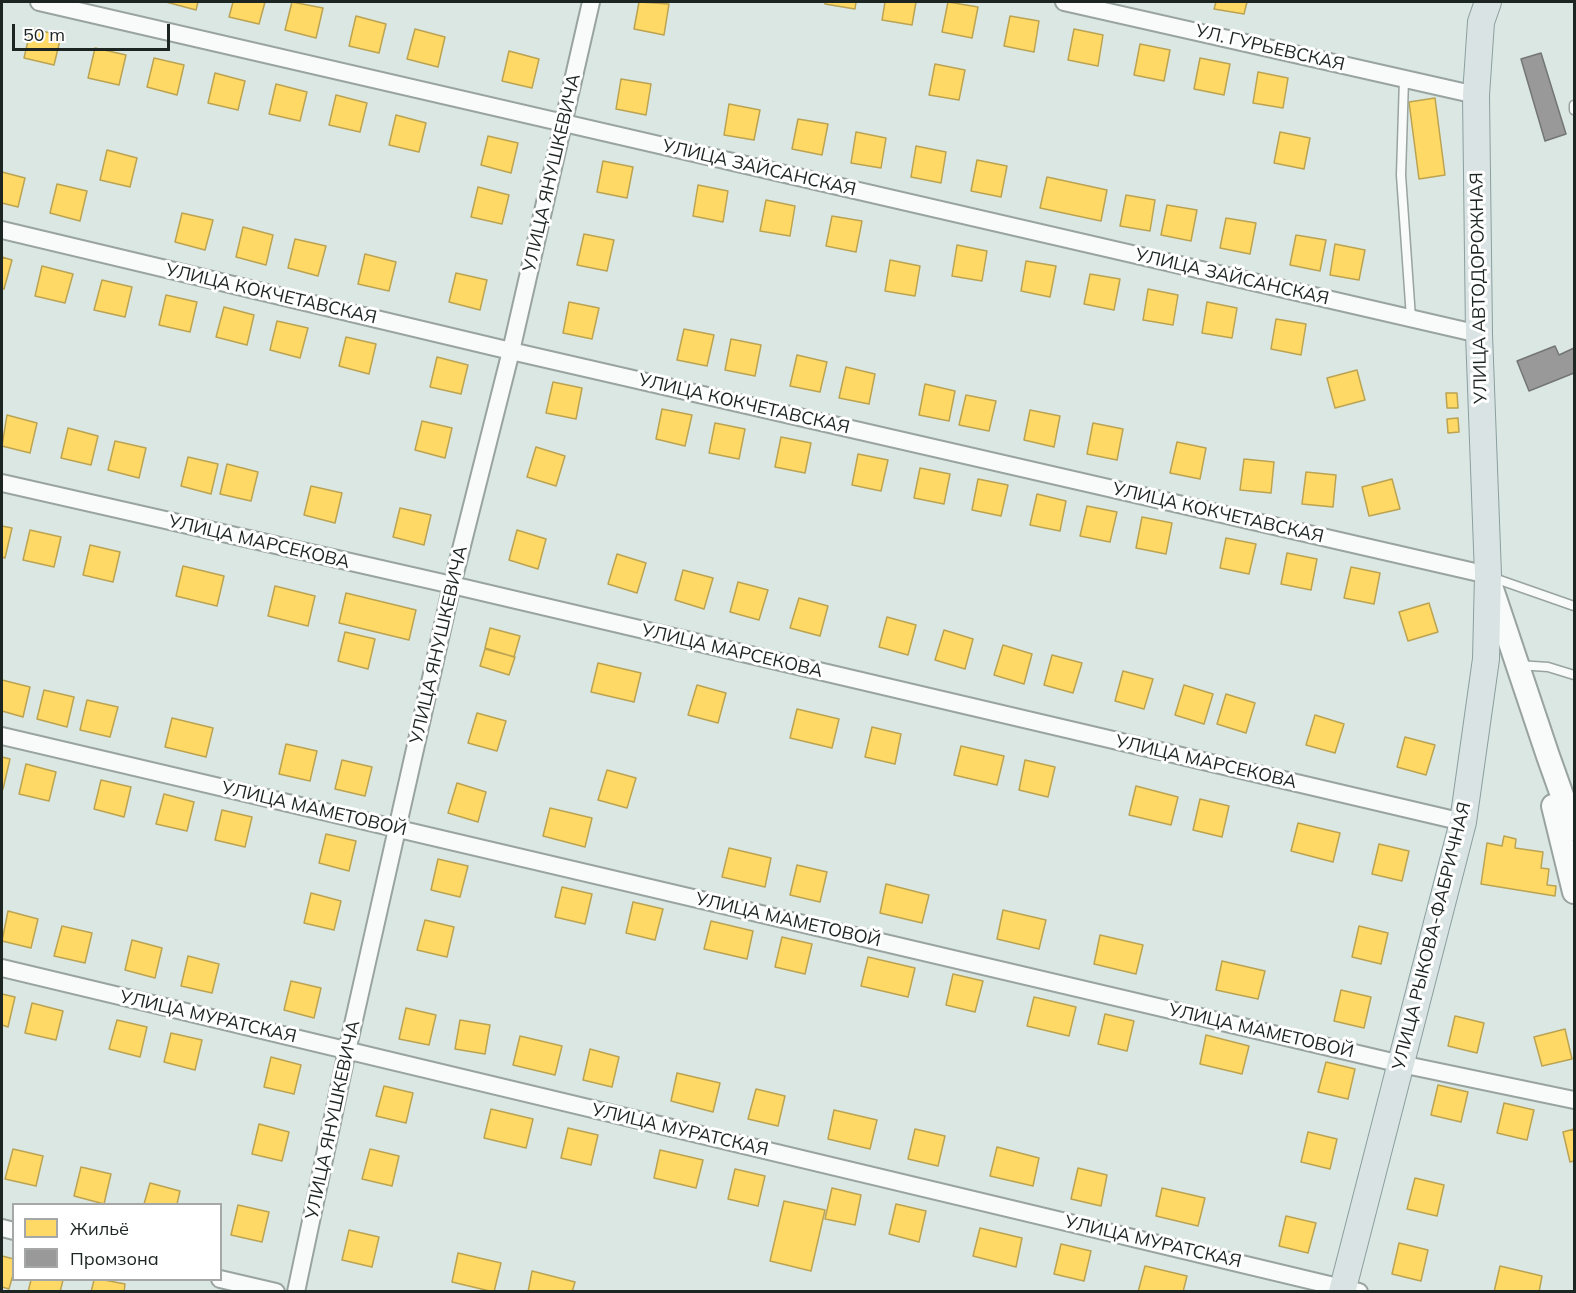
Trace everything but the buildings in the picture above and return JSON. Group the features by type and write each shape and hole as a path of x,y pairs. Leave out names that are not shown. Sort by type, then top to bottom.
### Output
{"main road":[{"name":"УЛИЦА АВТОДОРОЖНАЯ","path":"1488,2 1481,22 1476,95 1479,334 1488,575"},
{"path":"1488,575 1548,756 1575,829"},
{"name":"УЛИЦА РЫКОВА-ФАБРИЧНАЯ","path":"1348,1290 1401,1064 1463,822 1486,659 1488,575"},
{"path":"1548,756 1551,797 1575,892"}],"street":[{"name":"УЛИЦА ЗАЙСАНСКАЯ","path":"39,2 1479,334"},
{"name":"УЛИЦА ЯНУШКЕВИЧА","path":"297,1292 396,828 452,585 511,351 591,2"},
{"name":"УЛ. ГУРЬЕВСКАЯ","path":"1064,2 1476,95"},
{"name":"УЛИЦА КОКЧЕТАВСКАЯ","path":"2,230 511,351 1488,575"},
{"name":"УЛИЦА МАРСЕКОВА","path":"2,483 452,585 1463,822"},
{"name":"УЛИЦА МАМЕТОВОЙ","path":"2,736 1401,1064 1575,1100"},
{"name":"УЛИЦА МУРАТСКАЯ","path":"2,968 1348,1290"},
{"path":"222,1279 276,1292"}],"lane":[{"path":"1404,79 1401,175 1411,318"},
{"path":"1575,105 1575,110"},
{"path":"1488,575 1575,606"},
{"path":"1518,665 1548,667 1575,675"}]}
